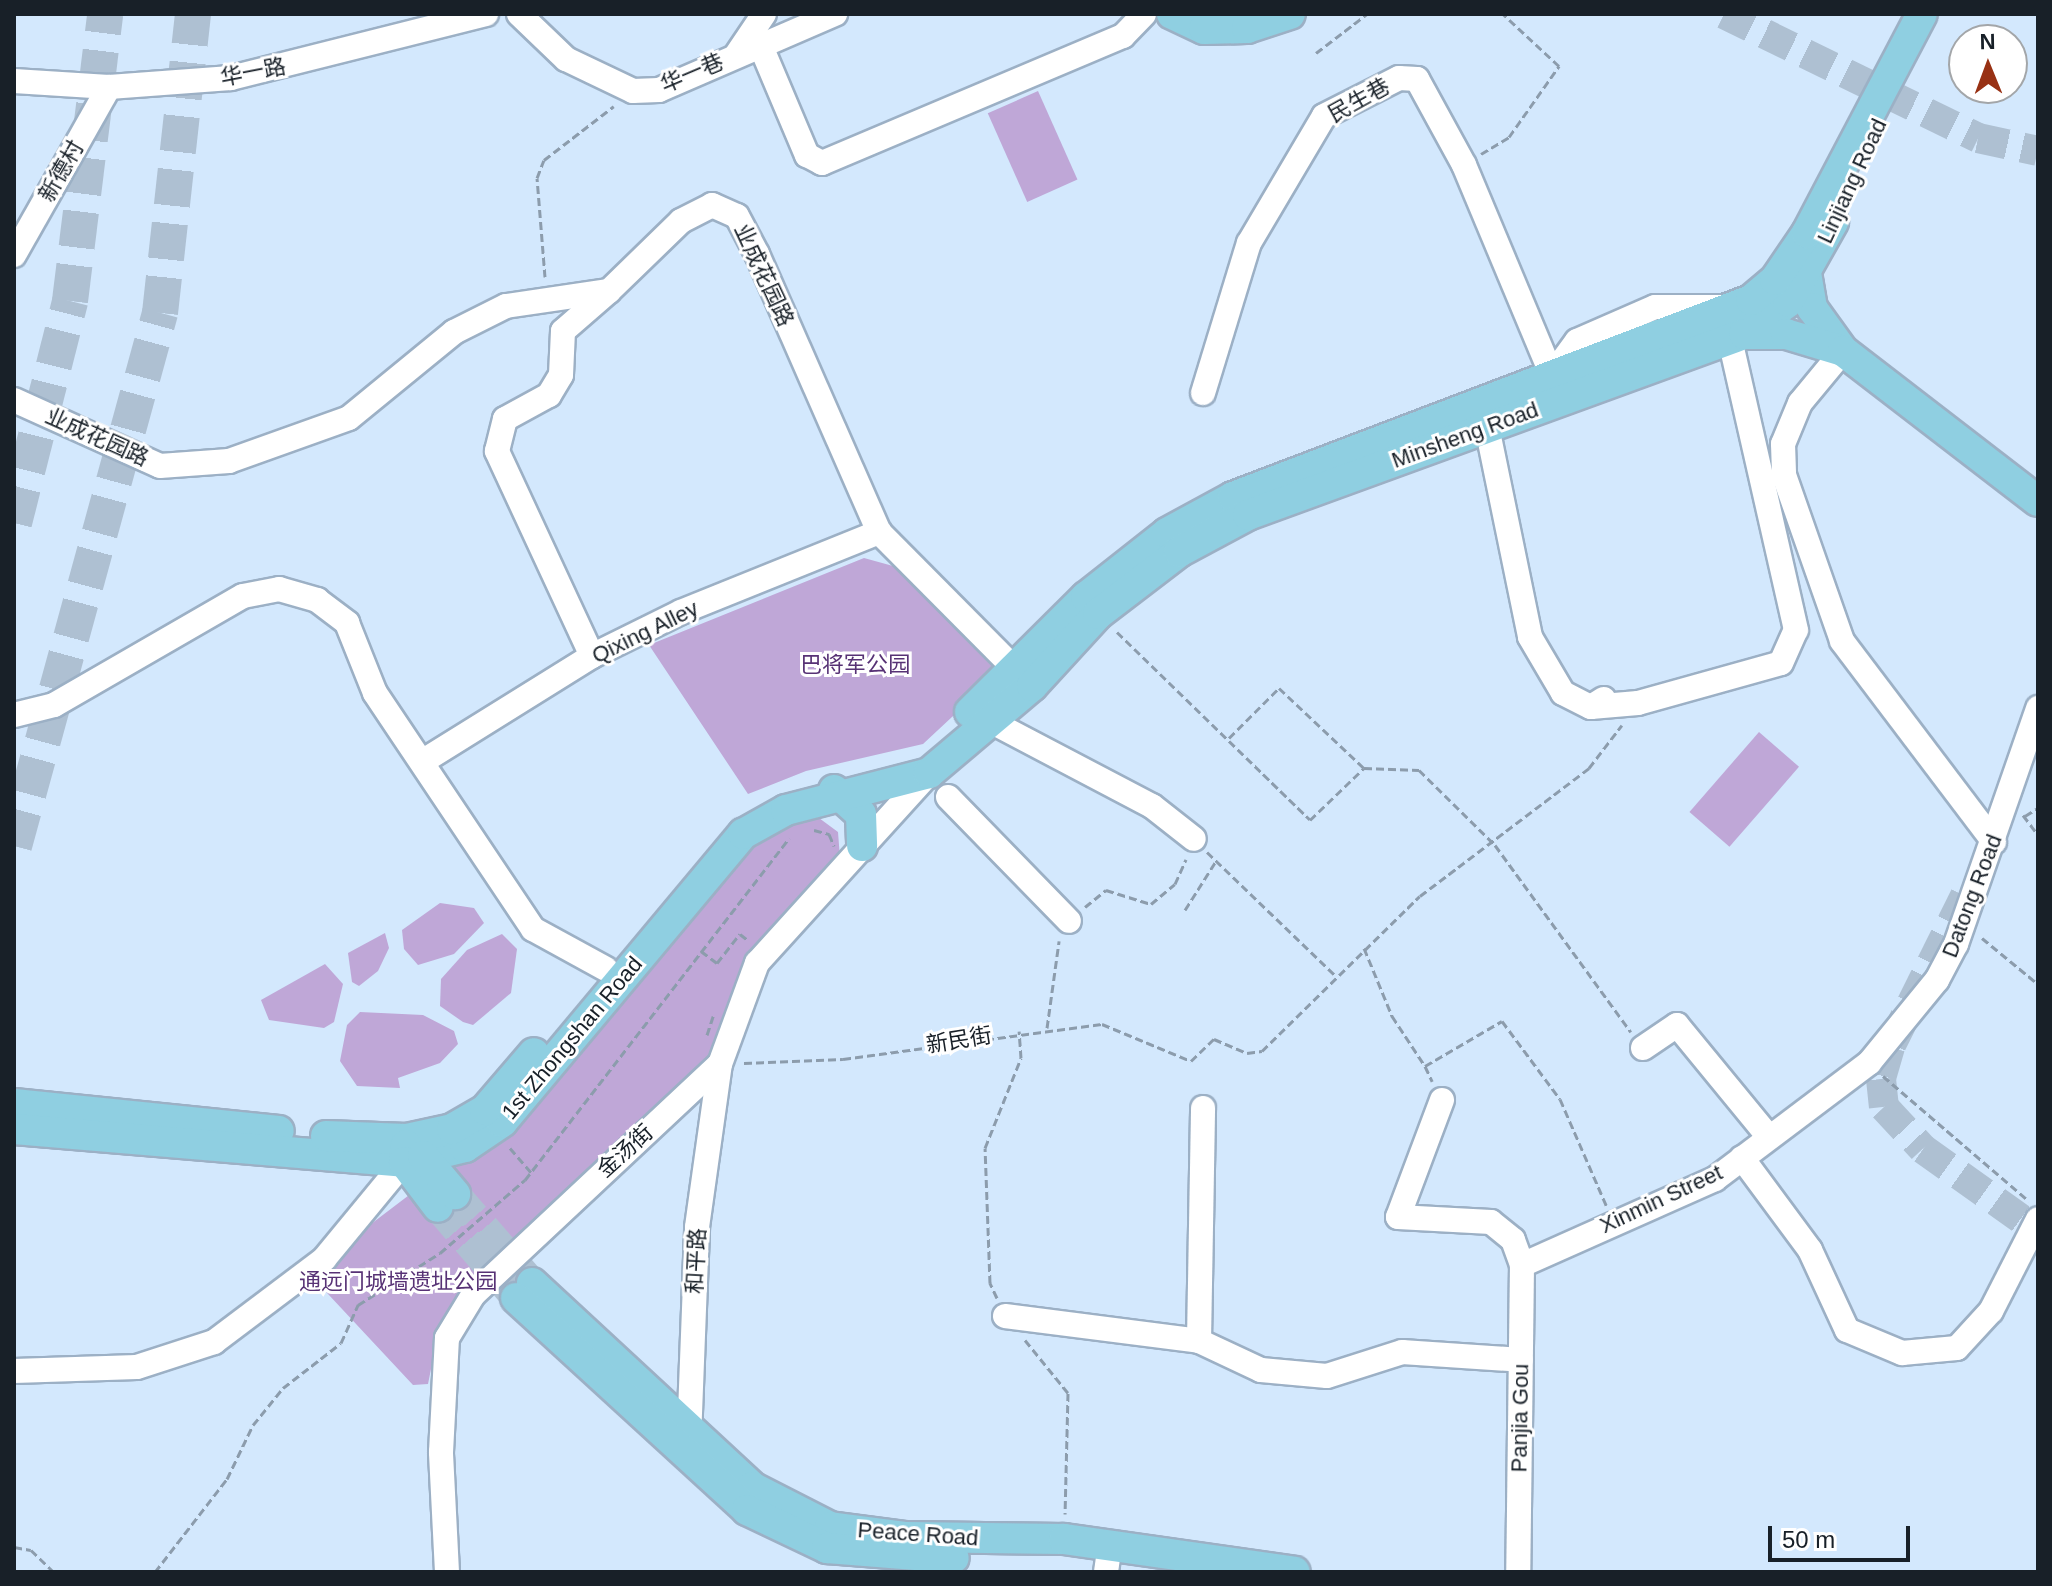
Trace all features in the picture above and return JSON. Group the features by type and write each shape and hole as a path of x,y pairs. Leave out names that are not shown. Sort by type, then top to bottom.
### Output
{"main road":[{"path":"1172,14 1204,29 1295,15"},
{"name":"Linjiang Road","path":"1807,233 1922,14"},
{"name":"Linjiang Road","path":"1737,327 1788,302 1805,277 1871,134 1945,14"},
{"path":"1807,233 1805,277 1812,308 1843,351"},
{"name":"Minsheng Road","path":"924,765 1098,614 1179,552 1248,515 1487,427 1737,327 1775,280 1807,233"},
{"name":"Minsheng Road","path":"924,765 990,721 1086,597 1167,533 1233,497 1552,375 1737,327 1786,334 1843,351 2038,501"},
{"path":"809,807 847,797 924,765"},
{"name":"1st Zhongshan Road","path":"14,1129 412,1153 465,1147 502,1122 743,834 924,765"},
{"path":"847,797 861,814 847,857"},
{"name":"1st Zhongshan Road","path":"14,1104 412,1153 485,1110 731,824 754,806 809,807"},
{"path":"809,807 832,806 848,821 847,857"},
{"path":"412,1153 447,1200"},
{"name":"Peace Road","path":"524,1291 688,1445 747,1510 827,1548 900,1558 1108,1559 1295,1572"},
{"name":"Peace Road","path":"688,1445 752,1487 830,1527 906,1537 1064,1539 1108,1559 1180,1572"}],"street":[{"name":"华一路","path":"14,81 109,87 231,78 486,14"},
{"name":"华一巷","path":"519,14 566,59 633,91 659,90 835,14"},
{"path":"737,54 764,14"},
{"path":"760,44 807,155 822,163 1123,36 1144,14"},
{"name":"民生巷","path":"1203,393 1249,243 1324,116 1399,78 1417,79 1464,165 1552,375"},
{"name":"新德村","path":"14,255 109,87"},
{"name":"业成花园路","path":"14,400 160,466 198,467 349,418 454,332 506,306 609,291 681,221 712,205 737,216 879,532 1025,679"},
{"path":"592,656 497,451 505,419 549,395 561,375 563,331 609,291"},
{"path":"1487,427 1530,637 1563,693 1591,707 1781,663 1796,630 1737,327"},
{"path":"1843,351 1800,403 1783,444 1784,475 1842,641 1994,842"},
{"name":"Qixing Alley","path":"425,760 592,656 681,612 879,532"},
{"path":"14,715 54,705 243,596 279,589 317,600 347,623 375,693 425,760 488,871 533,929 606,969"},
{"name":"Datong Road","path":"1869,1063 1937,980 1965,924 2038,708"},
{"path":"990,721 1152,806 1194,839"},
{"name":"金汤街","path":"447,1572 441,1452 447,1338 473,1295 523,1243 720,1064 757,963 924,765"},
{"path":"948,797 1069,921"},
{"path":"1643,1048 1677,1025 1769,1137"},
{"name":"Xinmin Street","path":"1522,1265 1715,1179 1869,1063"},
{"name":"和平路","path":"688,1445 697,1227 720,1064"},
{"path":"1442,1100 1398,1217 1491,1222 1513,1240 1522,1265"},
{"path":"1199,1341 1203,1108"},
{"path":"14,1371 137,1367 214,1342 324,1259 412,1153"},
{"path":"1742,1158 1810,1250 1847,1330 1902,1353 1957,1348 1991,1311 2038,1219"},
{"name":"Panjia Gou","path":"1518,1572 1522,1265"},
{"path":"1005,1316 1199,1341 1261,1370 1327,1376 1402,1352 1521,1360"}],"path":[{"path":"1316,53 1367,14"},
{"path":"1464,165 1509,137 1559,66 1543,44 1502,21 1503,14"},
{"path":"550,300 536,240 537,178 544,160 633,91"},
{"path":"1098,614 1310,820 1364,768"},
{"path":"1229,738 1279,688 1364,768 1419,770 1495,845 1643,1048"},
{"path":"1047,1028 1054,952 1069,921 1106,890 1151,904 1175,884 1194,839 1336,976 1420,896 1495,845 1589,768 1629,697"},
{"path":"809,807 847,857"},
{"path":"2019,815 2025,816 2038,808"},
{"path":"2025,816 2038,835"},
{"path":"155,1572 227,1479 264,1410 341,1343 358,1305 440,1253 531,1172 795,832"},
{"path":"1185,910 1216,861"},
{"path":"1965,924 2038,984"},
{"path":"701,951 717,963 740,934 752,944"},
{"path":"744,958 761,934"},
{"path":"1364,948 1392,1016 1425,1066 1502,1021 1560,1099 1614,1223"},
{"name":"新民街","path":"720,1064 843,1059 1019,1031 1102,1024 1191,1061 1214,1039 1247,1053 1275,1045 1336,976"},
{"path":"715,1013 708,1038 720,1064"},
{"path":"1019,1031 1021,1058 985,1148 990,1283 1005,1316 1068,1393 1064,1539"},
{"path":"1869,1063 2038,1209"},
{"path":"509,1146 531,1172"},
{"path":"14,1547 31,1550 54,1572"}],"green space":[{"path":"1038,91 1077,180 1027,202 988,113"},
{"name":"巴将军公园","path":"864,558 893,566 995,662 996,676 923,744 806,771 748,794 649,645"},
{"path":"1759,732 1799,767 1729,847 1689,812"},
{"name":"通远门城墙遗址公园","path":"819,818 838,832 840,858 702,1067 437,1339 428,1384 413,1385 314,1279 371,1224 467,1151 731,867 777,829"},
{"path":"440,903 474,908 484,923 454,954 418,965 404,949 402,930"},
{"path":"385,933 389,948 378,971 359,986 352,982 348,953"},
{"path":"502,934 517,949 511,993 473,1025 463,1022 440,1006 441,979 467,950"},
{"path":"325,964 343,984 334,1022 324,1028 269,1020 261,1000"},
{"path":"360,1012 423,1015 454,1031 458,1044 440,1063 398,1078 400,1088 357,1086 340,1061 347,1025"}],"tunnel":[{"path":"14,523 70,301 105,14"},
{"path":"14,846 160,313 193,14"},
{"path":"1724,14 1978,138 2038,151"},
{"path":"1965,896 1890,1047 1881,1079 1884,1107 1923,1149 2038,1231"},
{"path":"455,1194 532,1283"},
{"path":"438,1207 516,1298"}]}
